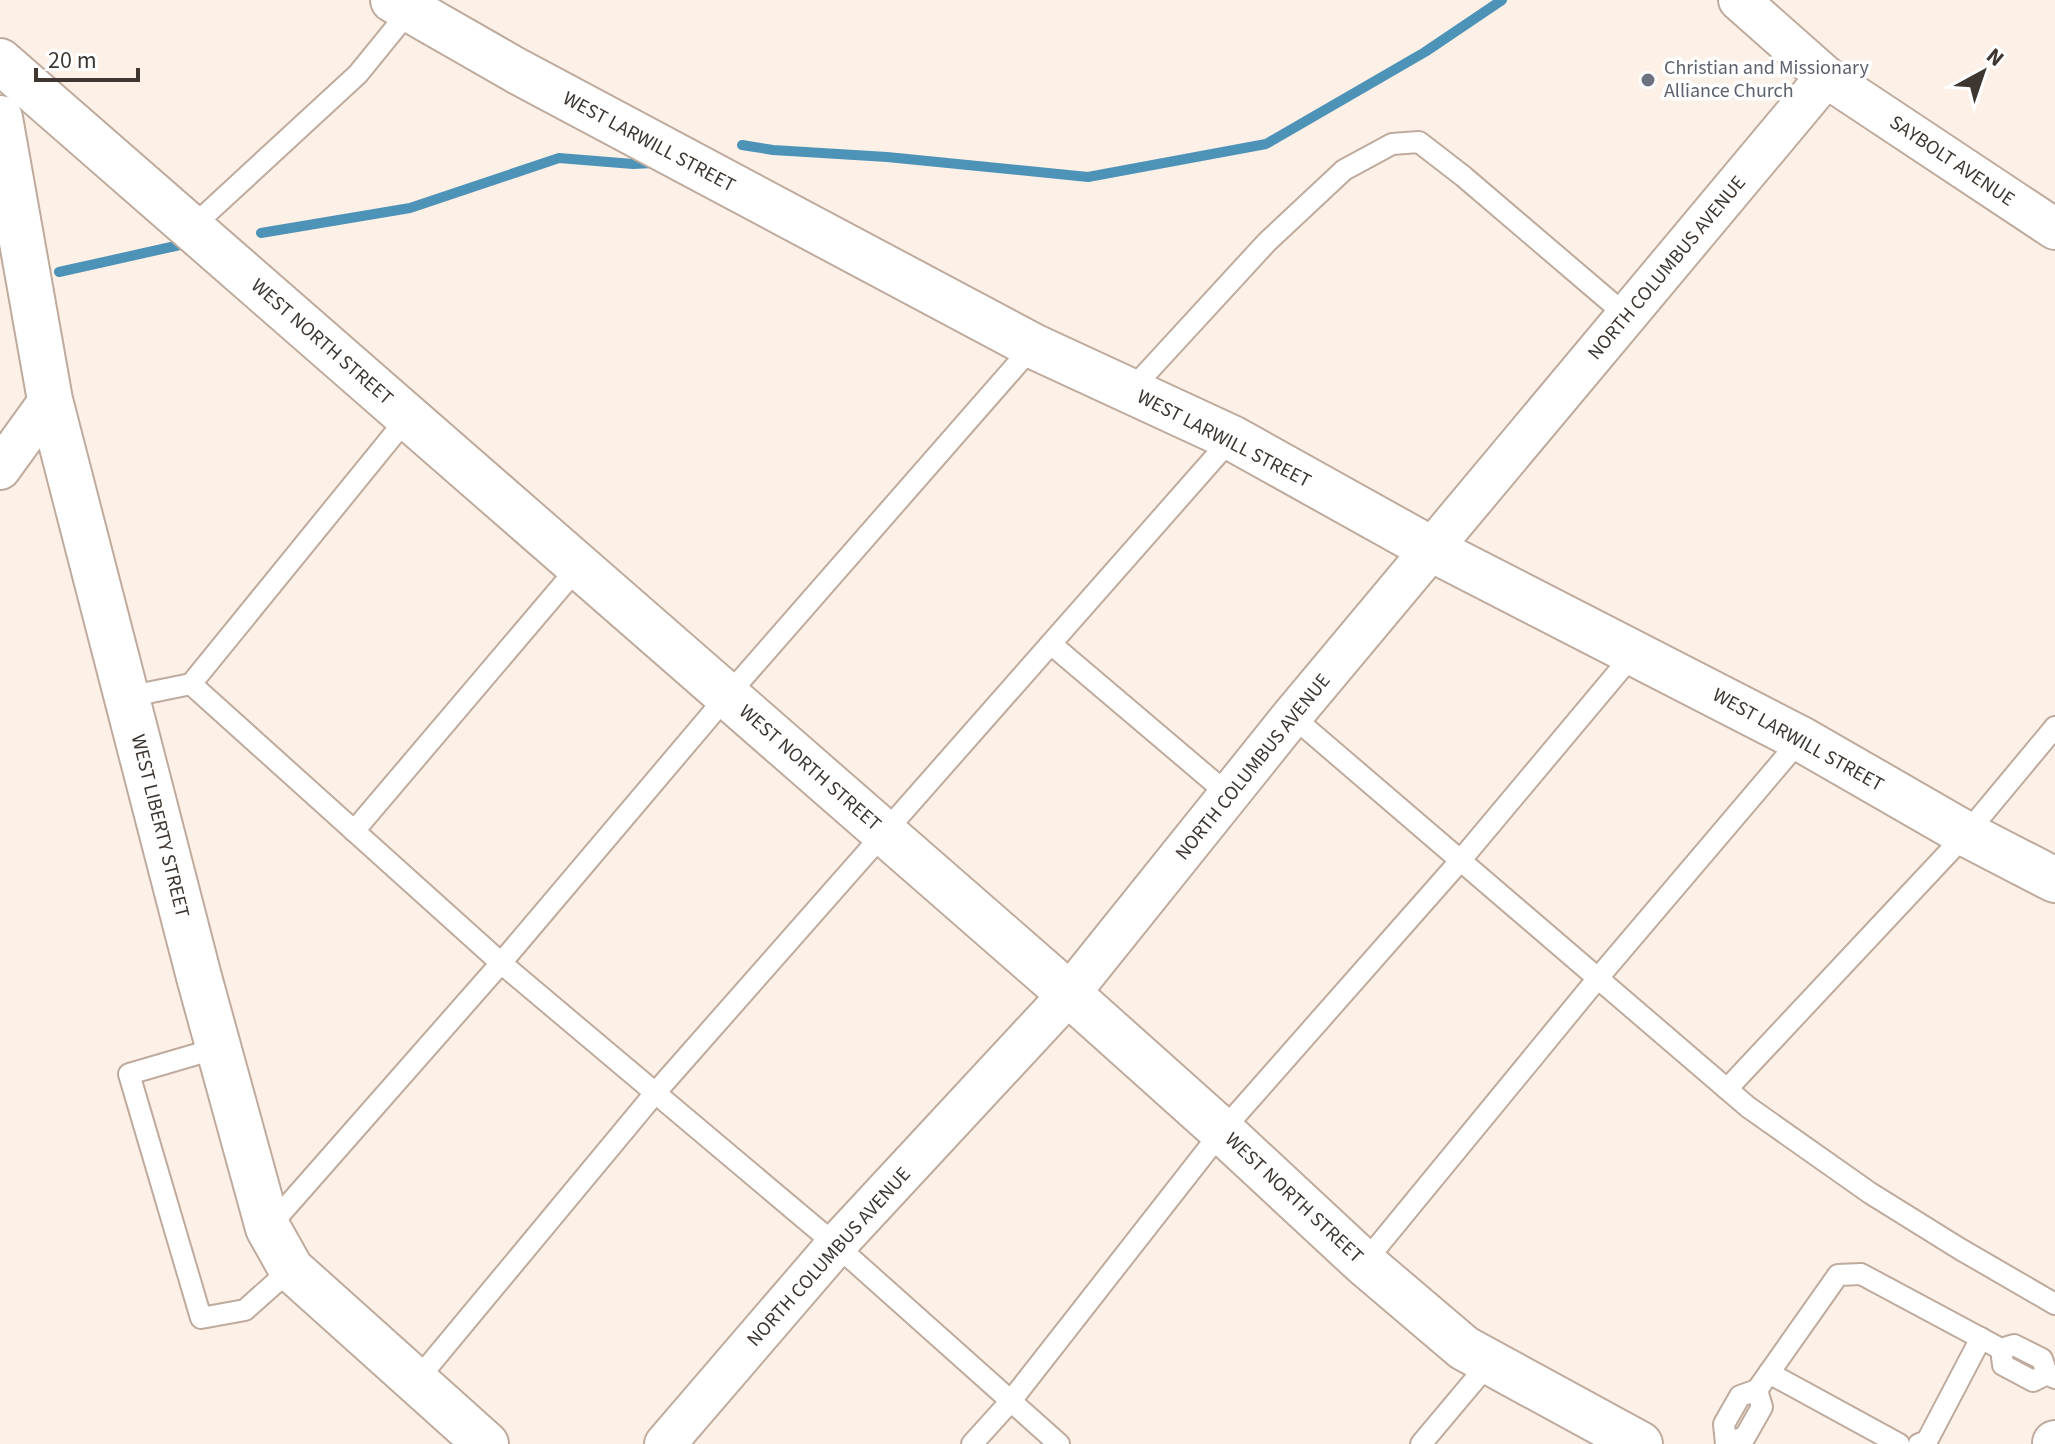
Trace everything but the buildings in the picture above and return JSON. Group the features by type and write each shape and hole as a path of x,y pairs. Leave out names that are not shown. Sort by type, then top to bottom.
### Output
{"street":[{"name":"SAYBOLT AVENUE","path":"1739,0 1826,77 2048,211"},
{"name":"WEST LARWILL STREET","path":"402,5 517,71 1033,346 1232,438 1433,550 1801,739 1966,834 2055,880"},
{"name":"WEST NORTH STREET","path":"0,61 1069,994 1364,1263 1464,1348 1640,1444"},
{"name":"NORTH COLUMBUS AVENUE","path":"665,1444 836,1245 1069,994 1292,716 1826,77"},
{"name":"WEST LIBERTY STREET","path":"0,118 50,400 218,1048 268,1228 291,1269 486,1444"},
{"path":"0,469 50,400"}],"lane":[{"path":"191,228 358,74 402,5"},
{"path":"1130,391 1267,242 1344,170 1392,144 1419,142 1627,316"},
{"path":"268,1228 1033,346"},
{"path":"127,697 191,684 408,417"},
{"path":"417,1380 656,1092 1232,438"},
{"path":"354,831 579,566"},
{"path":"1051,644 1229,795"},
{"path":"972,1444 1010,1402 1222,1131 1460,861 1635,652"},
{"path":"191,684 501,963 836,1245 1059,1444"},
{"path":"1292,716 1727,1089 1870,1193 2055,1304"},
{"path":"1727,1089 1966,834 2055,727"},
{"path":"1364,1263 1598,978 1801,739"},
{"path":"218,1048 129,1074 201,1318 245,1310 291,1269"},
{"path":"1727,1443 1745,1437 1762,1407 1757,1390 1838,1275 1861,1274 2001,1349 2014,1345 2042,1359 2051,1376"},
{"path":"1919,1444 1927,1441 1981,1338"},
{"path":"1430,1441 1489,1363"},
{"path":"1769,1373 1899,1444"}],"waterway":[{"path":"742,145 1088,177 1266,144 1425,52 1502,0"},
{"path":"261,233 410,208 559,158 654,163"},
{"path":"59,272 180,245"}],"place":[{"name":"Christian and Missionary Alliance Church","path":"1648,80"}]}
